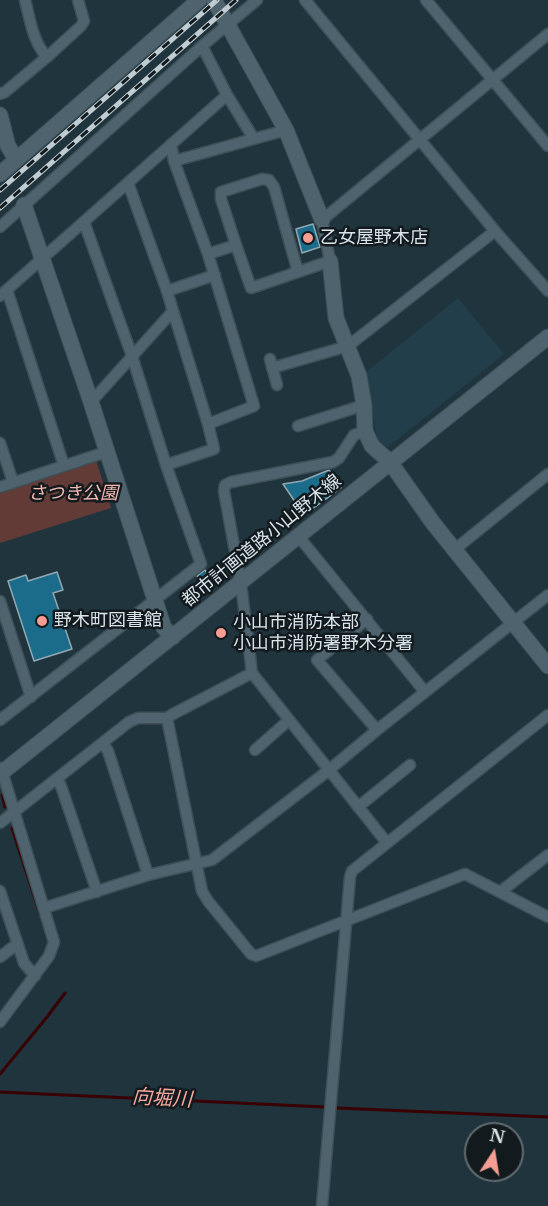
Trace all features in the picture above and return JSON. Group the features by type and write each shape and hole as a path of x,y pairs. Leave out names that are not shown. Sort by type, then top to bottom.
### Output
{"street":[{"path":"25,0 37,44 47,57"},
{"path":"0,94 47,57 81,26 84,21 78,0"},
{"path":"0,174 199,0"},
{"path":"214,0 286,130 322,220 330,261 336,318 359,376 364,405 365,431 372,446 390,462 454,550 548,666"},
{"path":"0,227 202,46 257,0"},
{"path":"305,0 495,231 548,291"},
{"path":"426,0 548,146"},
{"path":"322,220 548,34"},
{"path":"202,46 227,95 254,139"},
{"path":"64,466 4,293 227,95"},
{"path":"0,116 8,146 16,159"},
{"path":"174,161 286,130"},
{"path":"171,144 174,161 215,275 254,406 208,423"},
{"path":"298,272 274,187 269,180 262,179 221,192 221,199 251,288 298,272 330,261"},
{"path":"128,183 167,291 214,449 166,465"},
{"path":"24,205 164,628 173,637"},
{"path":"0,720 201,564 166,465 132,356 84,222"},
{"path":"277,385 271,363 348,346 495,231"},
{"path":"208,254 236,245"},
{"path":"167,291 215,275"},
{"path":"91,402 173,311"},
{"name":"都市計画道路小山野木線","path":"1,771 241,584 548,337"},
{"path":"298,426 364,405"},
{"path":"365,431 354,435 339,458 333,462 231,482 225,485 224,491 241,584 252,673 387,843"},
{"path":"0,443 13,482"},
{"path":"0,487 106,452"},
{"path":"454,550 548,474"},
{"path":"299,537 424,692"},
{"path":"44,908 148,875 212,860 548,595"},
{"path":"0,601 31,697"},
{"path":"367,619 317,660 376,730"},
{"path":"0,823 129,722 138,718 167,718 252,673"},
{"path":"322,1206 352,871 548,715"},
{"path":"167,718 202,891 250,954 256,956 465,874 548,917"},
{"path":"255,750 289,720"},
{"path":"103,743 108,751 148,875"},
{"path":"358,807 410,765"},
{"path":"0,1022 50,956 54,942 1,771"},
{"path":"57,778 97,892"},
{"path":"500,892 548,855"},
{"path":"0,891 24,963 35,976"},
{"path":"0,957 17,944"}],"shaded area":[{"path":"458,298 504,354 388,447 378,442 365,373"}],"green space":[{"name":"さつき公園","path":"96,460 111,508 0,543 0,492"}],"building":[{"name":"乙女屋野木店","path":"313,224 320,247 302,253 296,229"},
{"path":"329,470 341,488 304,515 283,484 302,481"},
{"path":"205,570 214,583 207,589 197,576"},
{"name":"野木町図書館","path":"57,572 63,590 53,593 72,649 34,661 8,581 26,575 28,581"}],"waterway":[{"path":"2,795 5,807"},
{"path":"12,828 40,914"},
{"path":"0,1074 65,993"},
{"name":"向堀川","path":"0,1092 325,1107"},
{"name":"向堀川","path":"337,1108 548,1117"}],"railway":[{"path":"0,190 217,0"},
{"path":"0,208 236,0"}],"place":[{"name":"乙女屋野木店","path":"308,238"},
{"name":"野木町図書館","path":"42,621"},
{"name":"小山市消防本部 小山市消防署野木分署","path":"221,633"}]}
